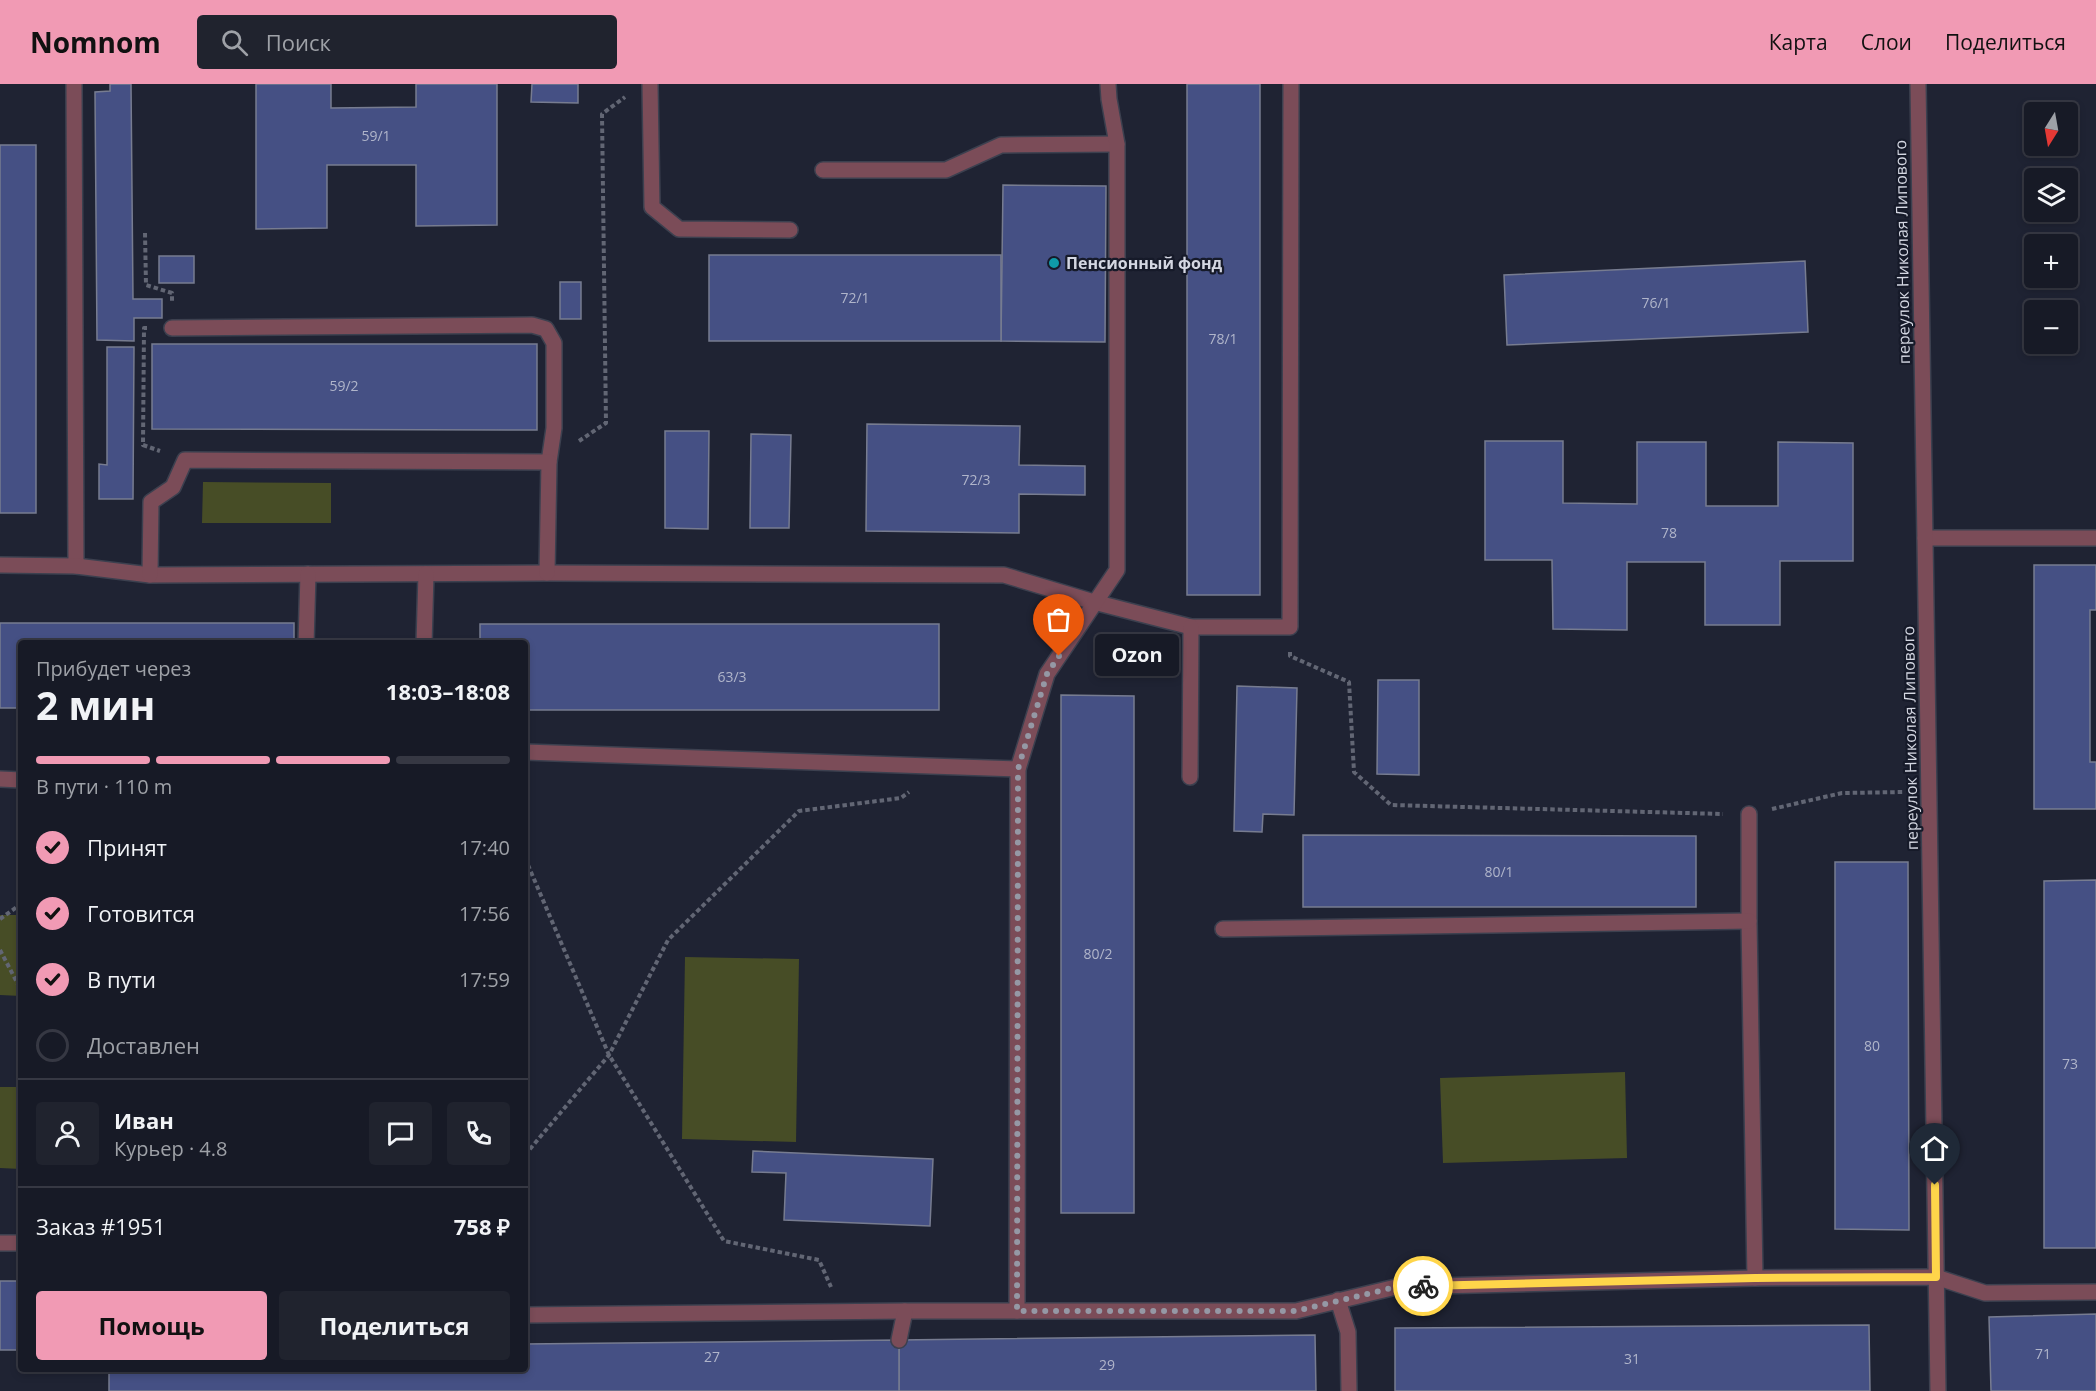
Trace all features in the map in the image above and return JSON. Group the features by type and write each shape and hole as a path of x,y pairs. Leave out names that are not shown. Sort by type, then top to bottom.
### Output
{"street":[{"path":"74,84 76,566"},
{"path":"650,84 652,207 679,229 790,230"},
{"path":"1017,1311 1018,769 1047,674 1117,570 1117,144 1108,84"},
{"path":"0,565 76,566 150,575 547,573 1004,575 1094,602 1191,627 1290,627 1291,84"},
{"name":"переулок Николая Липового","path":"1918,84 1938,1391"},
{"path":"824,170 946,170 1001,145 1117,144"},
{"path":"172,328 532,325 546,329 554,343 554,428 549,462 547,573"},
{"path":"150,575 151,502 173,487 185,460 549,462"},
{"path":"1925,538 2096,538"},
{"path":"306,640 308,574"},
{"path":"424,640 426,574"},
{"path":"1190,777 1191,627"},
{"path":"528,752 1018,769"},
{"path":"0,779 18,780"},
{"path":"1749,814 1755,1278"},
{"path":"1223,929 1749,921"},
{"path":"0,1243 18,1243"},
{"path":"528,1315 842,1311 1296,1311 1396,1287 1755,1278 1936,1277 1984,1293 2096,1292"},
{"path":"1338,1300 1348,1332 1349,1391"},
{"path":"899,1340 905,1311"}],"path":[{"path":"549,462 606,423 602,114 626,96"},
{"path":"146,233 146,285 172,293 172,328 144,328 143,445 185,460"},
{"path":"1290,627 1290,656 1349,682 1354,772 1391,805 1749,814 1842,793 1929,792"},
{"path":"528,1151 609,1055 668,940 799,811 901,798 942,766"},
{"path":"528,865 609,1055 724,1242 819,1260 842,1311"},
{"path":"0,919 18,906"},
{"path":"0,950 18,984"}],"green space":[{"path":"203,482 331,483 331,523 202,523"},
{"path":"0,915 18,915 18,996 0,995"},
{"path":"685,957 799,959 796,1142 682,1139"},
{"path":"1625,1072 1627,1158 1443,1163 1440,1078"},
{"path":"0,1087 18,1087 18,1169 0,1168"}],"building":[{"path":"110,84 131,84 133,299 162,299 162,318 134,318 134,341 97,340 95,92 110,91"},
{"path":"256,84 331,84 331,108 416,107 416,84 497,84 497,225 416,226 416,165 327,165 327,228 256,229"},
{"path":"532,84 578,84 578,103 531,102"},
{"path":"1187,84 1260,84 1260,595 1187,595"},
{"path":"0,145 36,145 36,513 0,513"},
{"name":"Пенсионный фонд","path":"1003,185 1106,186 1105,342 1001,341"},
{"path":"709,255 1001,255 1001,341 709,341"},
{"path":"159,256 194,256 194,283 159,283"},
{"path":"1805,261 1808,332 1507,345 1504,275"},
{"path":"560,282 581,282 581,319 560,319"},
{"path":"152,344 537,344 537,430 152,429"},
{"path":"107,347 134,347 133,499 99,499 99,464 107,465"},
{"path":"867,424 1020,426 1019,465 1085,466 1085,495 1019,494 1019,533 866,531"},
{"path":"665,431 709,431 708,529 665,528"},
{"path":"751,434 791,435 789,528 750,528"},
{"path":"1485,441 1563,441 1563,503 1637,504 1637,442 1706,442 1706,506 1778,506 1778,442 1853,443 1853,561 1780,561 1780,625 1705,625 1705,562 1627,562 1627,630 1553,629 1552,560 1485,560"},
{"path":"2034,565 2096,565 2096,610 2090,610 2090,762 2096,762 2096,809 2034,809"},
{"path":"0,623 294,623 294,640 18,640 18,708 0,708"},
{"path":"480,624 939,624 939,710 528,710 528,640 480,640"},
{"path":"1378,680 1419,680 1419,775 1377,774"},
{"path":"1237,686 1297,688 1294,815 1263,814 1262,832 1234,831"},
{"path":"1061,695 1134,696 1134,1213 1061,1213"},
{"path":"1303,835 1696,836 1696,907 1303,907"},
{"path":"1835,862 1908,862 1909,1230 1835,1229"},
{"path":"2096,880 2096,1248 2044,1248 2044,881"},
{"path":"753,1151 933,1159 930,1226 784,1220 786,1173 752,1172"},
{"path":"0,1281 18,1281 18,1350 0,1350"},
{"path":"2096,1314 2096,1391 1991,1391 1989,1317"},
{"path":"1869,1325 1870,1391 1395,1391 1395,1328"},
{"path":"1315,1335 1316,1391 899,1391 899,1340"},
{"path":"899,1340 899,1391 109,1391 109,1372 528,1372 528,1344"}],"way so far":[{"path":"1059,656 1047,674 1018,769 1017,1311 1296,1311 1396,1287 1423,1286"}],"place":[{"name":"Пенсионный фонд","path":"1054,263"},
{"name":"Ozon","path":"1059,656"}],"route":[{"path":"1423,1286 1755,1278 1936,1277 1935,1185"}]}
